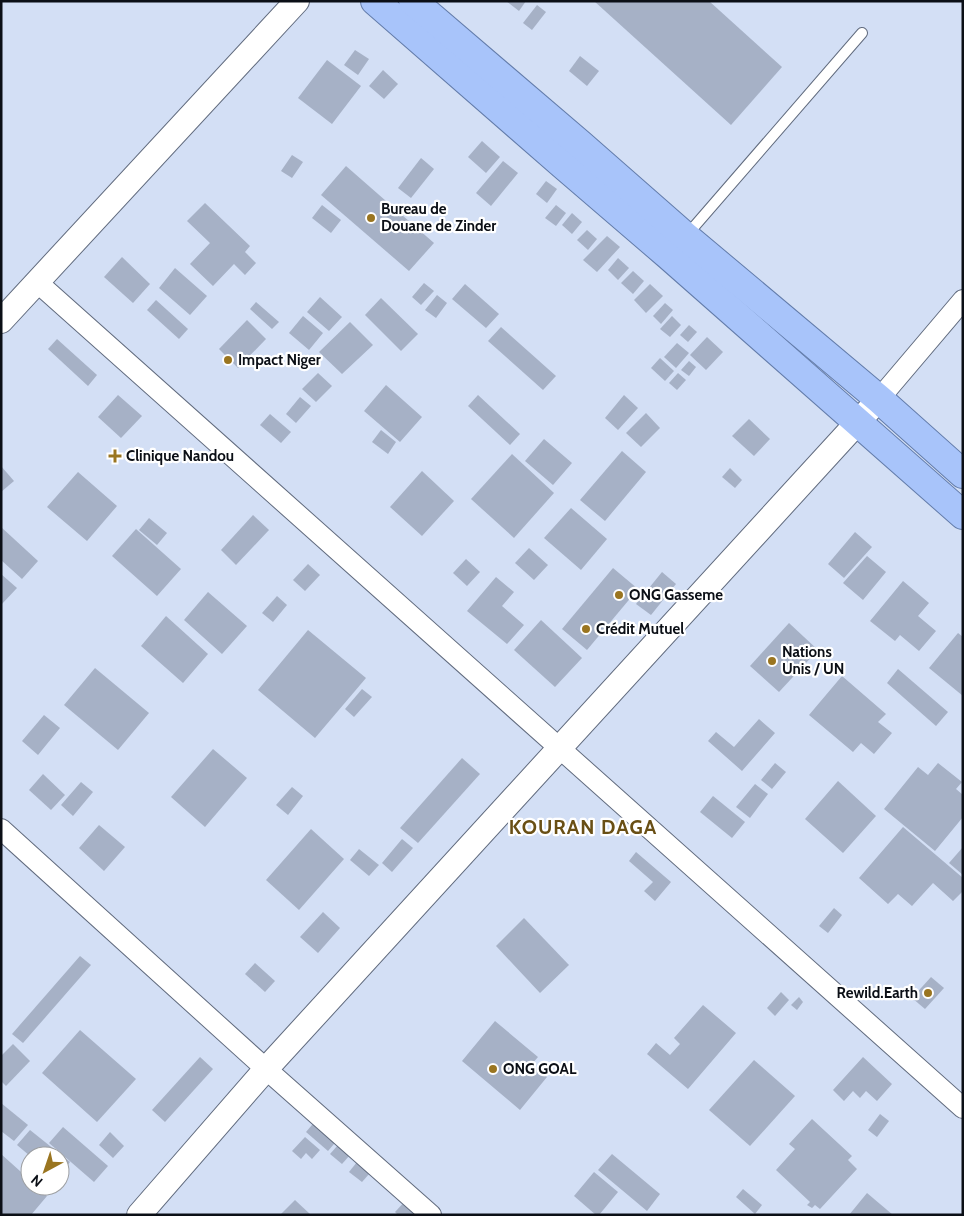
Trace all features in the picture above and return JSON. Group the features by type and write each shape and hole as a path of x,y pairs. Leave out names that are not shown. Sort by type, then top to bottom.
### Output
{"highway":[{"path":"375,1 563,165 677,246 879,399 963,474"},
{"path":"413,1 580,144 677,246 858,422 963,515"},
{"path":"563,165 580,144"}],"street":[{"path":"1,321 297,1"},
{"path":"37,282 963,1108"},
{"path":"139,1215 266,1069 879,399 963,300"},
{"path":"1,829 100,920 431,1215"}],"lane":[{"path":"677,246 862,33"}],"building":[{"path":"506,1 526,1 519,11"},
{"path":"594,1 709,1 782,67 731,125"},
{"path":"537,5 546,12 532,30 523,23"},
{"path":"355,50 369,59 358,75 344,65"},
{"path":"580,56 599,71 587,86 569,71"},
{"path":"327,60 361,86 332,124 298,98"},
{"path":"383,70 398,84 384,99 369,86"},
{"path":"482,141 500,157 486,173 468,157"},
{"path":"292,155 303,162 292,178 281,171"},
{"path":"421,158 434,169 411,198 398,188"},
{"path":"503,161 518,173 491,206 476,193"},
{"path":"346,166 434,243 409,271 321,195"},
{"path":"546,181 557,189 547,203 536,194"},
{"path":"205,203 250,246 245,252 256,263 245,275 234,264 213,286 190,264 210,243 187,221"},
{"path":"322,205 341,220 331,233 312,218"},
{"path":"556,205 566,213 556,226 545,218"},
{"path":"572,213 582,222 572,234 562,225"},
{"path":"587,230 597,239 588,250 577,240"},
{"path":"607,236 620,247 597,272 583,260"},
{"path":"122,257 150,284 133,303 104,277"},
{"path":"618,258 629,268 618,280 608,270"},
{"path":"175,268 207,296 190,315 159,288"},
{"path":"633,271 644,281 633,294 621,283"},
{"path":"424,283 434,291 421,305 412,297"},
{"path":"465,284 499,314 486,328 452,299"},
{"path":"650,284 663,296 646,313 634,300"},
{"path":"437,295 447,303 436,318 425,310"},
{"path":"320,297 342,317 329,331 307,312"},
{"path":"381,298 418,334 401,351 365,315"},
{"path":"156,300 188,329 179,339 147,310"},
{"path":"256,302 279,322 272,329 250,309"},
{"path":"665,303 673,310 661,324 653,316"},
{"path":"303,316 323,333 309,350 289,333"},
{"path":"672,316 681,325 670,337 660,329"},
{"path":"247,320 266,339 238,368 219,349"},
{"path":"350,322 373,345 342,374 319,352"},
{"path":"689,325 697,332 688,342 680,335"},
{"path":"501,327 556,376 543,390 488,341"},
{"path":"707,337 723,352 706,370 690,355"},
{"path":"57,339 97,375 88,386 48,349"},
{"path":"677,343 689,353 676,368 664,357"},
{"path":"660,358 674,371 665,381 651,368"},
{"path":"689,361 696,367 689,376 681,370"},
{"path":"318,373 332,386 316,402 302,389"},
{"path":"678,373 686,380 677,390 669,383"},
{"path":"386,385 422,417 400,442 364,411"},
{"path":"118,395 142,416 121,438 98,417"},
{"path":"478,395 520,434 510,445 468,406"},
{"path":"624,395 638,408 618,430 605,418"},
{"path":"300,397 311,406 296,423 286,414"},
{"path":"646,413 660,428 641,447 626,433"},
{"path":"270,414 291,432 281,443 260,425"},
{"path":"749,419 770,439 754,456 732,436"},
{"path":"381,430 396,442 388,454 372,442"},
{"path":"544,439 572,463 553,485 525,461"},
{"path":"622,451 646,472 605,521 580,500"},
{"path":"512,454 554,493 514,538 471,499"},
{"path":"1,466 14,481 1,492"},
{"path":"730,468 742,480 735,488 722,477"},
{"path":"422,471 454,501 422,536 390,507"},
{"path":"78,472 117,506 87,541 47,507"},
{"path":"571,508 607,539 581,570 544,538"},
{"path":"253,515 269,530 236,565 221,550"},
{"path":"149,518 167,533 157,545 139,530"},
{"path":"1,527 38,561 22,579 1,560"},
{"path":"136,529 181,569 157,596 112,556"},
{"path":"855,532 872,547 844,578 828,564"},
{"path":"529,548 548,565 534,580 515,563"},
{"path":"867,556 886,572 863,600 843,583"},
{"path":"466,559 480,572 467,586 453,573"},
{"path":"308,564 320,575 305,591 293,580"},
{"path":"613,568 638,589 587,650 562,629"},
{"path":"662,572 676,584 651,615 636,604"},
{"path":"1,574 17,588 1,605"},
{"path":"496,577 514,592 502,606 524,625 507,644 467,611"},
{"path":"903,581 929,603 918,616 936,631 919,651 900,635 895,641 870,621"},
{"path":"208,592 247,626 222,654 184,620"},
{"path":"277,596 287,605 273,622 262,613"},
{"path":"166,616 208,654 183,683 141,646"},
{"path":"541,620 582,658 555,687 514,650"},
{"path":"789,623 818,650 779,692 750,666"},
{"path":"308,630 366,678 315,738 258,690"},
{"path":"958,633 963,637 963,696 929,668"},
{"path":"95,668 149,713 118,750 64,705"},
{"path":"898,669 948,712 936,726 887,683"},
{"path":"842,676 886,714 878,722 892,733 874,754 861,743 853,752 809,715"},
{"path":"362,689 372,697 354,717 345,709"},
{"path":"44,715 60,728 38,755 22,741"},
{"path":"759,719 775,733 742,771 708,741 716,732 734,747"},
{"path":"213,749 247,778 205,827 171,797"},
{"path":"462,758 480,774 418,843 400,828"},
{"path":"775,763 786,772 772,789 761,780"},
{"path":"938,763 962,782 956,789 963,795 963,817 935,851 884,809 918,767 928,775"},
{"path":"43,774 65,795 51,810 29,790"},
{"path":"838,781 876,816 843,853 805,819"},
{"path":"81,782 93,792 73,816 61,805"},
{"path":"755,784 768,794 750,818 736,807"},
{"path":"292,787 303,796 288,815 276,805"},
{"path":"713,796 745,822 732,838 700,812"},
{"path":"99,825 125,847 104,871 79,848"},
{"path":"903,827 963,878 963,891 953,901 933,883 912,906 898,894 888,904 859,878"},
{"path":"311,829 344,859 299,910 266,880"},
{"path":"402,839 413,848 392,872 382,863"},
{"path":"963,847 963,875 949,863"},
{"path":"359,849 379,865 369,876 350,860"},
{"path":"636,852 671,882 655,901 644,891 653,882 629,861"},
{"path":"834,908 842,915 828,933 819,926"},
{"path":"323,912 340,928 318,953 300,937"},
{"path":"524,918 569,965 540,993 496,946"},
{"path":"80,956 91,965 23,1043 12,1034"},
{"path":"255,963 275,981 265,992 245,974"},
{"name":"Rewild.Earth","path":"931,977 944,988 925,1009 912,998"},
{"path":"781,992 789,1000 775,1016 767,1008"},
{"path":"799,997 803,1002 797,1010 791,1005"},
{"path":"703,1005 736,1033 688,1089 647,1054 656,1043 670,1055 680,1044 674,1038"},
{"path":"495,1021 538,1057 532,1064 547,1077 520,1110 462,1061"},
{"path":"80,1030 136,1079 97,1122 42,1073"},
{"path":"13,1044 30,1061 6,1086 1,1081 1,1056"},
{"path":"200,1057 213,1069 165,1122 152,1110"},
{"path":"863,1057 892,1084 877,1101 866,1091 860,1098 853,1091 844,1101 833,1090"},
{"path":"754,1060 795,1096 750,1146 709,1110"},
{"path":"1,1103 28,1125 14,1141 1,1131"},
{"path":"880,1114 889,1121 877,1137 868,1130"},
{"path":"317,1119 339,1138 328,1151 306,1132"},
{"path":"812,1119 852,1156 848,1160 857,1169 820,1209 815,1205 812,1208 807,1205 810,1202 776,1170 795,1149 789,1144"},
{"path":"63,1127 108,1166 94,1182 70,1161 70,1146 52,1146 49,1143"},
{"path":"30,1130 50,1146 20,1146 20,1148 17,1145"},
{"path":"110,1132 124,1146 113,1158 99,1145"},
{"path":"305,1137 320,1150 312,1159 306,1153 301,1159 292,1151"},
{"path":"338,1145 350,1155 342,1164 330,1154"},
{"path":"1,1154 20,1171 20,1196 47,1196 31,1215 1,1215"},
{"path":"612,1154 660,1194 647,1211 598,1170"},
{"path":"357,1162 370,1173 362,1182 349,1172"},
{"path":"594,1172 618,1192 599,1215 596,1215 574,1196"},
{"path":"743,1189 762,1205 755,1214 736,1197"},
{"path":"867,1193 893,1215 849,1215"},
{"path":"408,1198 427,1215 398,1215 395,1212"},
{"path":"295,1200 311,1215 280,1215"}],"place":[{"name":"Bureau de Douane de Zinder","path":"371,218"},
{"name":"Impact Niger","path":"228,360"},
{"name":"Clinique Nandou","path":"115,456"},
{"name":"ONG Gasseme","path":"619,595"},
{"name":"Crédit Mutuel","path":"586,629"},
{"name":"Nations Unis / UN","path":"772,661"},
{"name":"Rewild.Earth","path":"928,993"},
{"name":"ONG GOAL","path":"493,1069"}],"district":[{"name":"KOURAN DAGA","path":"583,827"}]}
